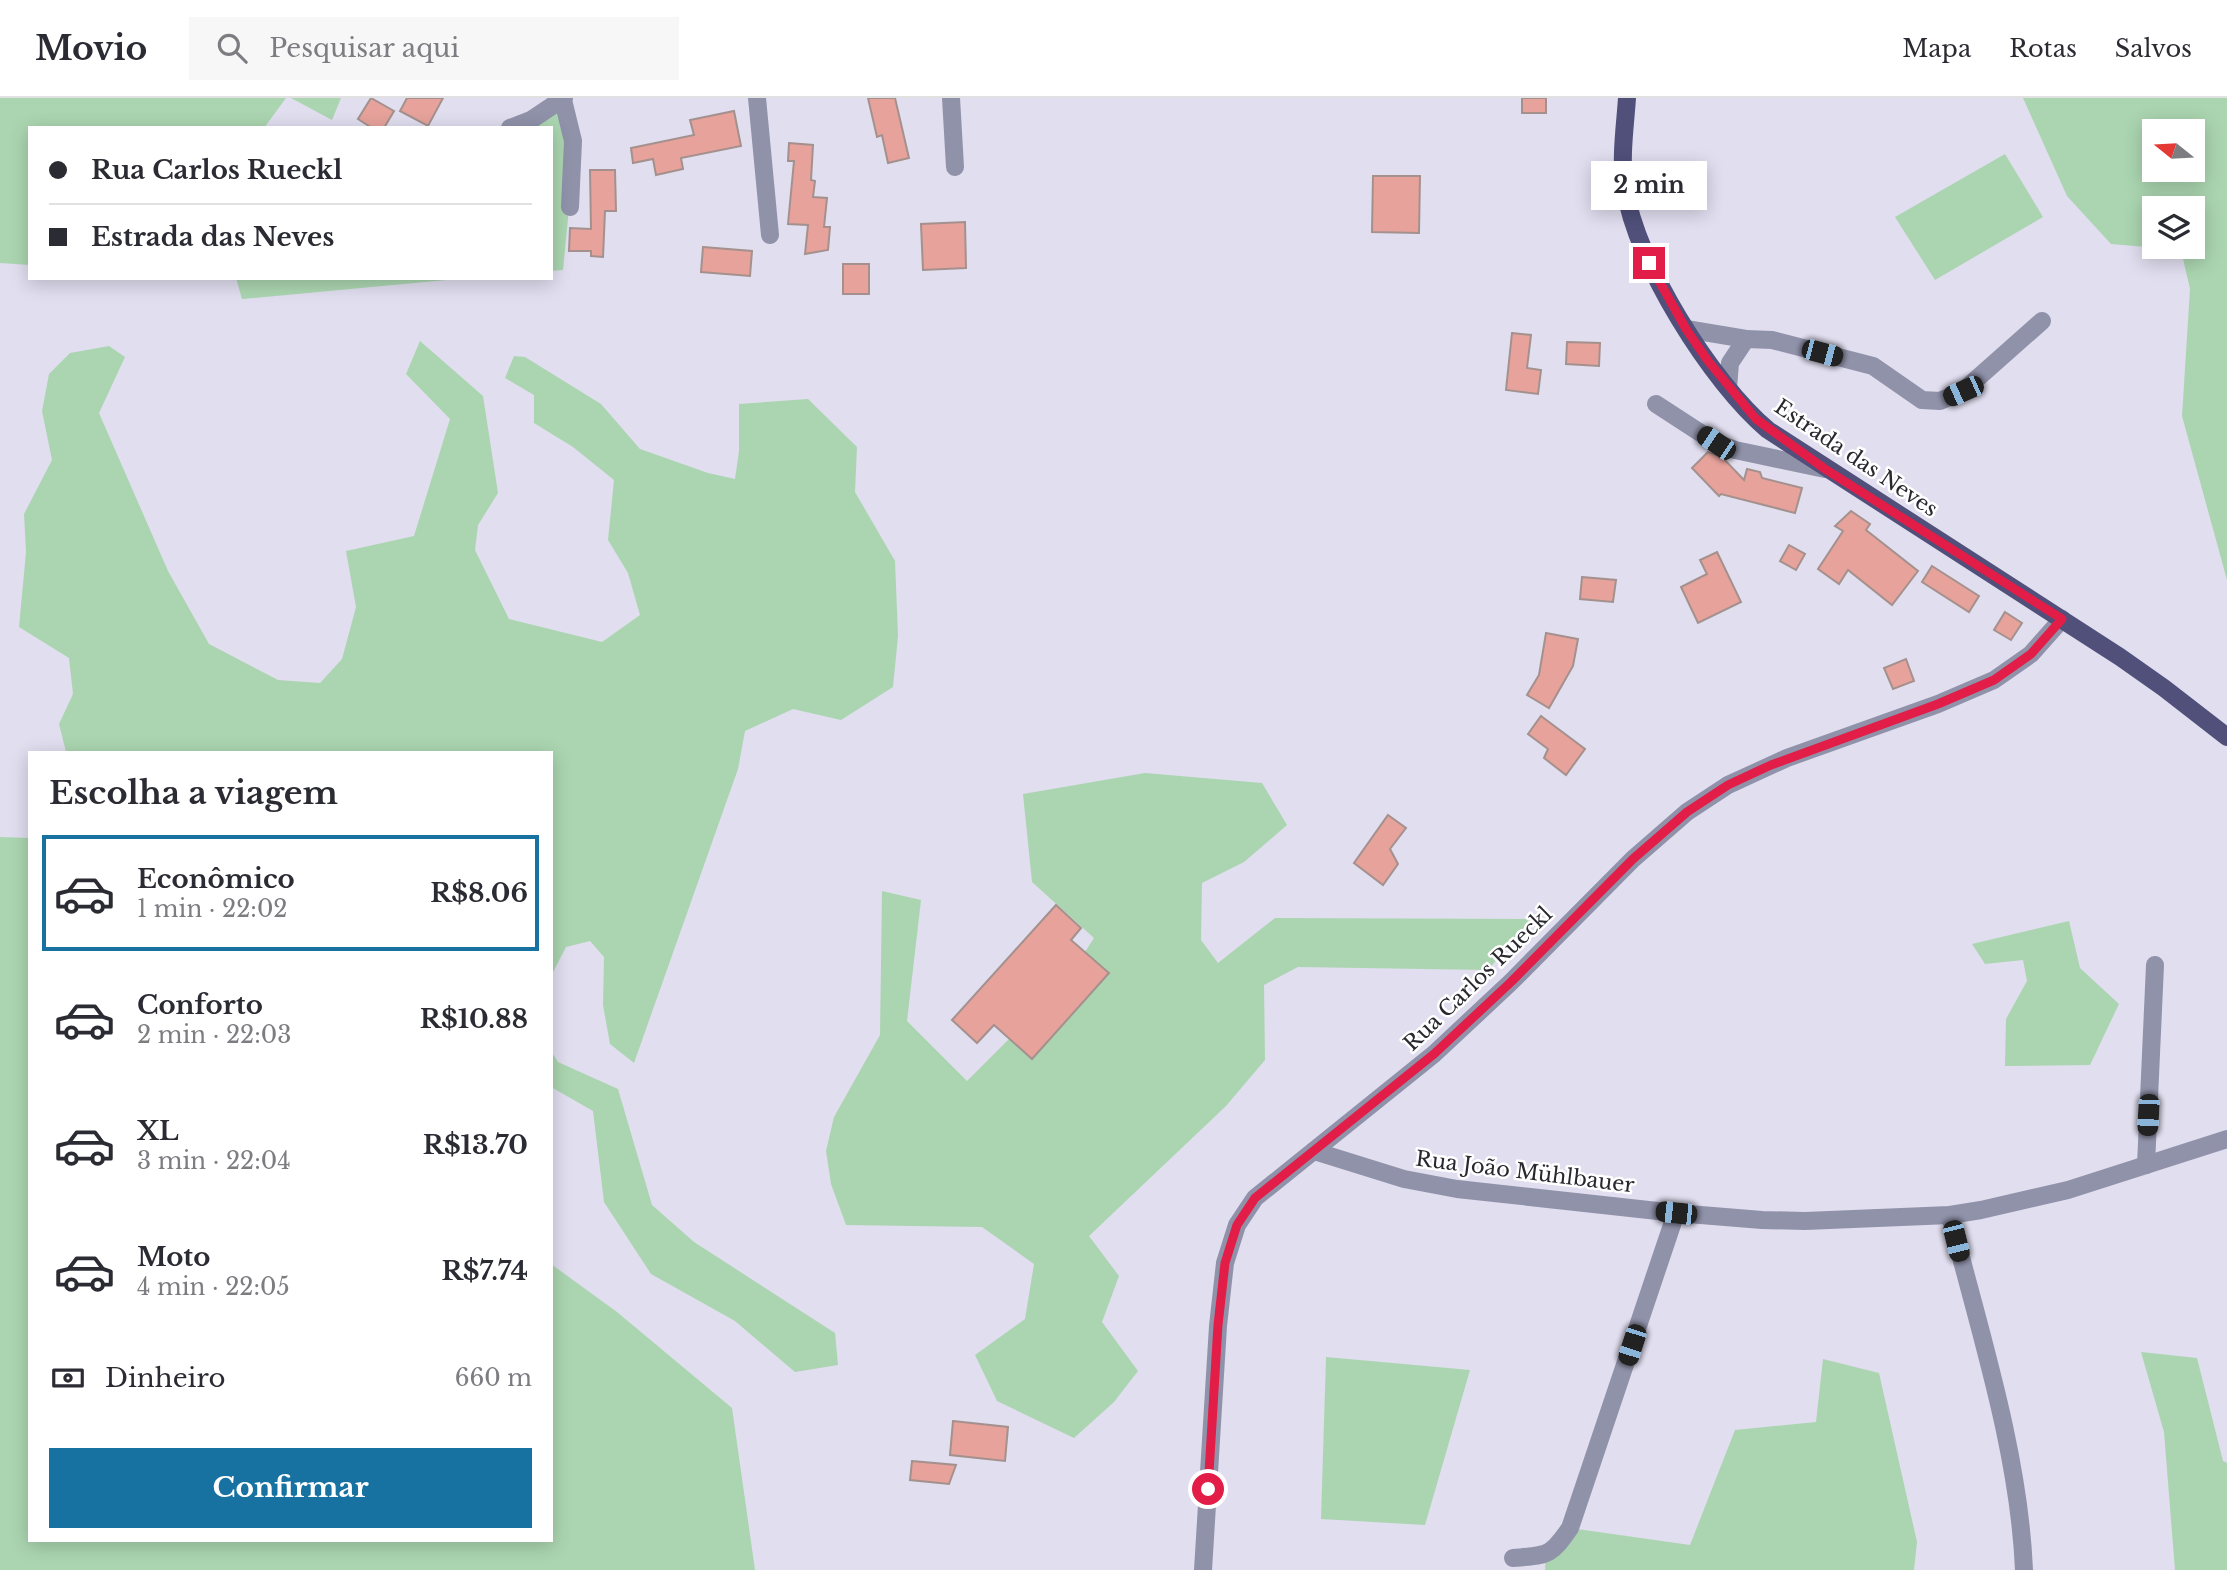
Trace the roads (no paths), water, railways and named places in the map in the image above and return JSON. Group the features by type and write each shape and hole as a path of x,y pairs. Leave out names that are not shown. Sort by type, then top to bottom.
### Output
{"main road":[{"name":"Estrada das Neves","path":"1627,98 1623,160 1628,206 1636,234 1686,329 1728,388 1762,425 1825,469 2062,619 2164,688 2227,737"}],"street":[{"path":"757,98 770,235"},
{"path":"951,98 955,167"},
{"path":"515,126 531,120 564,99 573,141 570,207"},
{"path":"1686,329 1746,339 1772,340 1873,366 1923,400 1940,401 1963,391 2042,320"},
{"path":"1728,388 1730,363 1746,339"},
{"path":"1656,404 1716,443 1735,450 1825,469"},
{"name":"Rua Carlos Rueckl","path":"1203,1570 1218,1325 1225,1263 1231,1239 1245,1210 1255,1198 1434,1054 1511,982 1633,859 1698,804 1728,785 1787,758 1938,704 1994,680 2031,654 2062,619"},
{"path":"2146,1165 2155,965"},
{"name":"Rua João Mühlbauer","path":"1314,1151 1405,1179 1457,1189 1676,1213 1805,1221 1950,1215 2015,1204 2068,1191 2227,1139"},
{"path":"1513,1558 1546,1556 1556,1548 1570,1528 1676,1213"},
{"path":"1950,1215 2013,1469 2023,1541 2024,1570"}]}
